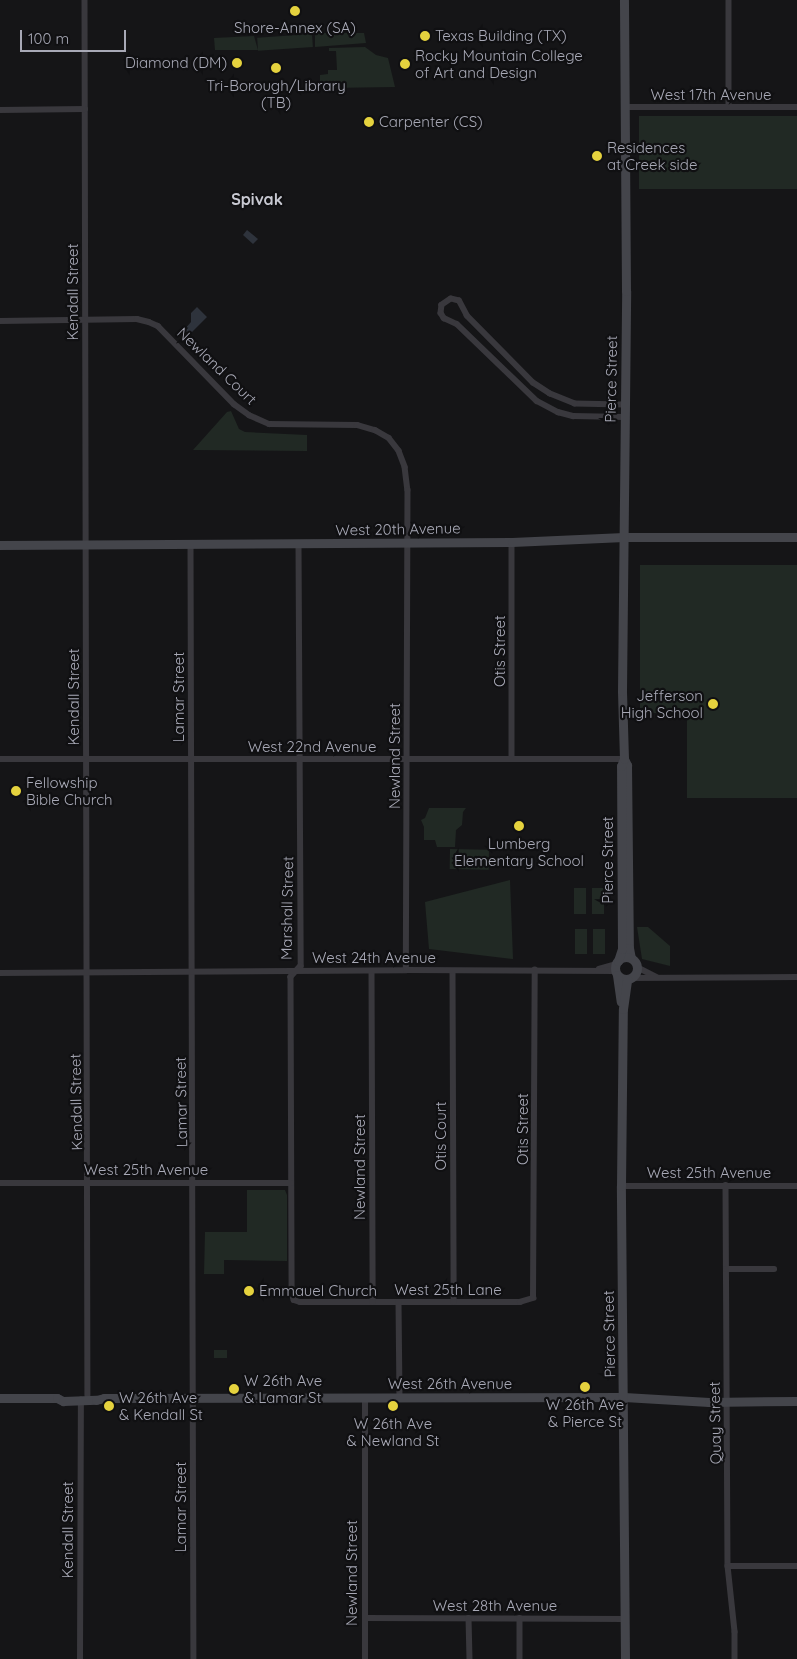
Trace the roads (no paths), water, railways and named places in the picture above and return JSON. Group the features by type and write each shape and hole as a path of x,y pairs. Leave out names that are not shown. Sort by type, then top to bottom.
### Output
{"street":[{"name":"Kendall Street","path":"80,1659 89,1183 85,0"},
{"name":"Pierce Street","path":"623,1009 617,968 622,949 621,766 624,759 624,0"},
{"path":"729,0 729,107"},
{"name":"West 17th Avenue","path":"625,107 797,107"},
{"path":"0,110 85,109"},
{"path":"624,405 575,404 550,394 534,382 467,316 459,301 450,299 442,305 441,313 444,318 457,324 537,401 558,412 573,416 624,417"},
{"name":"Newland Court","path":"86,320 138,319 158,326 234,404 255,418 269,424 357,425 375,430 390,438 399,451 405,467 408,490 406,542"},
{"path":"0,321 86,320"},
{"name":"West 20th Avenue","path":"0,544 299,544 512,542 624,537 797,537"},
{"name":"Newland Street","path":"406,542 406,970"},
{"name":"Otis Street","path":"512,542 512,759"},
{"name":"Lamar Street","path":"191,544 194,1659"},
{"name":"Marshall Street","path":"294,1300 292,1293 291,977 300,966 299,544"},
{"name":"West 22nd Avenue","path":"0,759 192,761 624,759"},
{"name":"Pierce Street","path":"624,759 627,765 629,948 631,958"},
{"path":"658,977 637,967 631,958 624,958 617,968 628,979 658,977 797,977"},
{"path":"628,979 636,974 637,967"},
{"name":"West 24th Avenue","path":"0,973 297,970 598,970 617,968"},
{"name":"Otis Court","path":"453,970 454,1302"},
{"name":"Otis Street","path":"535,970 535,1288"},
{"name":"Newland Street","path":"372,971 373,1302"},
{"name":"Pierce Street","path":"625,1659 621,1186 623,1009 628,979"},
{"name":"West 25th Avenue","path":"0,1183 291,1183"},
{"name":"Quay Street","path":"726,1185 728,1566 735,1632 735,1659"},
{"name":"West 25th Avenue","path":"621,1186 797,1186"},
{"path":"726,1269 774,1268"},
{"name":"West 25th Lane","path":"294,1300 300,1302 527,1301 533,1298 535,1288"},
{"path":"399,1302 400,1398"},
{"name":"West 26th Avenue","path":"0,1398 57,1398 63,1400 85,1398 97,1394 104,1398 624,1397 728,1402 797,1401"},
{"name":"Newland Street","path":"364,1659 365,1398"},
{"path":"728,1566 797,1566"},
{"name":"West 28th Avenue","path":"364,1618 625,1618"},
{"path":"470,1618 470,1659"},
{"path":"520,1618 520,1659"}],"place":[{"name":"Shore-Annex (SA)","path":"295,11"},
{"name":"Texas Building (TX)","path":"425,36"},
{"name":"Diamond (DM)","path":"237,63"},
{"name":"Rocky Mountain College of Art and Design","path":"405,64"},
{"name":"Tri-Borough/Library (TB)","path":"276,68"},
{"name":"Carpenter (CS)","path":"369,122"},
{"name":"Residences at Creek side","path":"597,156"},
{"name":"Jefferson High School","path":"713,704"},
{"name":"Fellowship Bible Church","path":"16,791"},
{"name":"Lumberg Elementary School","path":"519,826"},
{"name":"Emmauel Church","path":"249,1291"},
{"name":"W 26th Ave & Pierce St","path":"585,1387"},
{"name":"W 26th Ave & Lamar St","path":"234,1389"},
{"name":"W 26th Ave & Kendall St","path":"109,1406"},
{"name":"W 26th Ave & Newland St","path":"393,1406"}],"district":[{"name":"Spivak","path":"257,199"}]}
